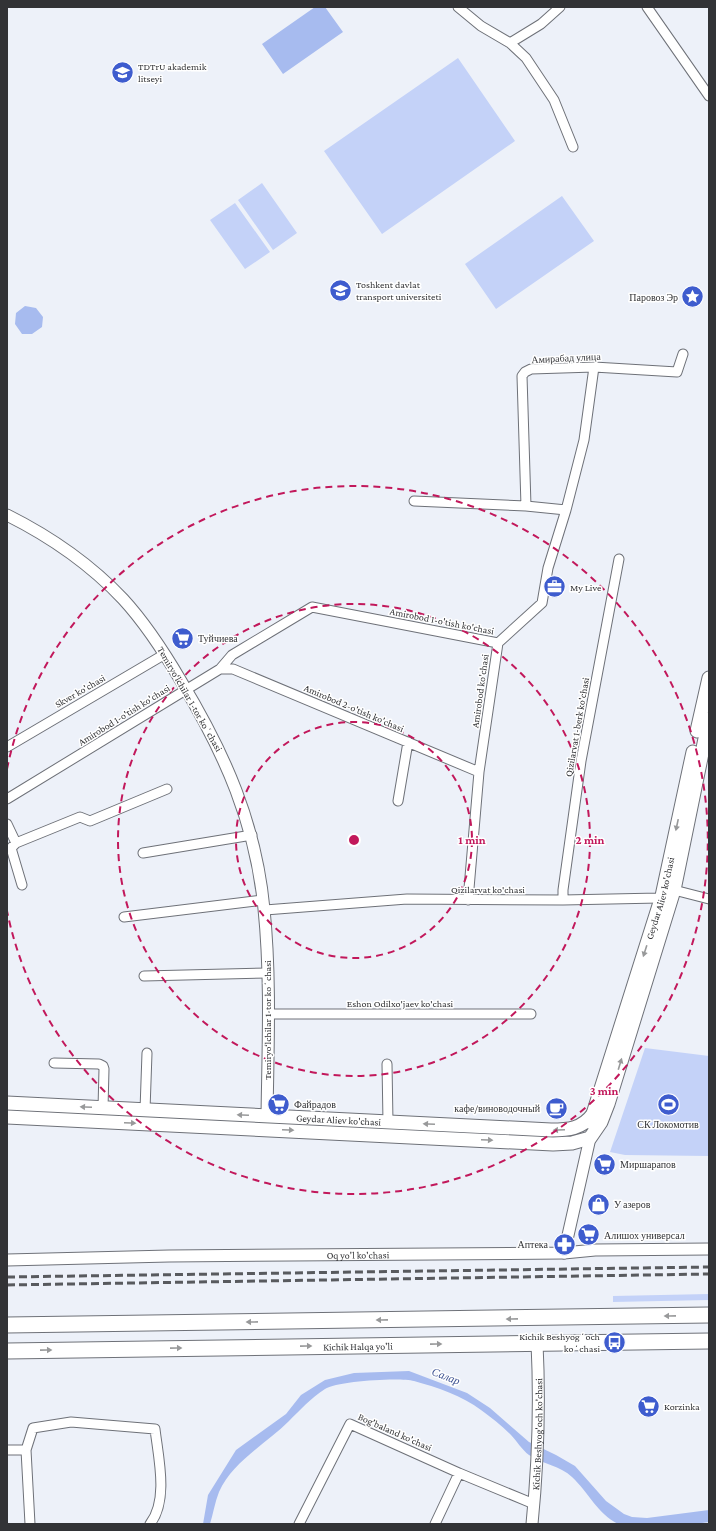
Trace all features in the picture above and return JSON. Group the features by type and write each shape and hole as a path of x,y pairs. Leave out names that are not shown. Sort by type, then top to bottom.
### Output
{"highway":[{"path":"7,1325 709,1315"},
{"path":"536,1318 537,1344"},
{"name":"Kichik Halqa yo'li","path":"7,1351 537,1344 709,1340"}],"main road":[{"name":"Geydar Aliev ko'chasi","path":"590,1138 593,1114 662,896 709,678"},
{"name":"Geydar Aliev ko'chasi","path":"7,1103 145,1110 459,1139 553,1144 572,1143 590,1138 601,1122 608,1104 674,890 709,718"},
{"name":"Geydar Aliev ko'chasi","path":"7,1117 267,1122 388,1122 563,1130 581,1126 593,1114"},
{"path":"459,1139 460,1125"}],"street":[{"path":"458,7 481,26 510,43 526,58 554,100 573,147"},
{"path":"510,43 541,24 560,7"},
{"path":"647,7 709,96"},
{"name":"Амирабад улица","path":"526,506 522,376 525,372 531,370 594,367 677,372 683,354"},
{"name":"Amirobod ko'chasi","path":"468,900 479,772 498,643 542,603 548,568 566,510 584,440 594,367"},
{"path":"414,501 526,506 566,510"},
{"name":"Temiryo‘lchilar 1-tor koʻchasi","path":"7,515 40,534 84,563 97,574 134,612 165,654 206,724 224,759 252,835 264,905 269,1014 267,1122"},
{"name":"Qizilarvat 1-berk ko'chasi","path":"563,900 563,890 581,762 619,559"},
{"name":"Amirobod 1-o'tish ko'chasi","path":"7,799 220,669 232,655 312,607 498,643"},
{"name":"Skver ko'chasi","path":"7,747 165,654"},
{"name":"Amirobod 2-o'tish ko'chasi","path":"220,669 233,669 479,772"},
{"path":"398,801 408,742"},
{"path":"22,885 12,848 16,843 80,817 90,821 167,789"},
{"path":"7,824 16,843"},
{"path":"143,853 252,835"},
{"path":"674,890 709,899"},
{"name":"Qizilarvat ko'chasi","path":"124,917 264,905 407,899 563,900 659,898 674,890"},
{"path":"144,976 268,973"},
{"name":"Eshon Odilxo'jaev ko'chasi","path":"269,1014 531,1014"},
{"path":"145,1110 147,1053"},
{"path":"54,1063 99,1064 103,1066 103,1108"},
{"path":"387,1064 388,1122"},
{"name":"Geydar Aliev ko'chasi","path":"564,1254 590,1138"},
{"name":"Oq yo'l ko'chasi","path":"7,1260 177,1256 564,1254 596,1250 709,1249"},
{"name":"Kichik Beshyog'och ko'chasi","path":"532,1524 539,1429 537,1344"},
{"path":"30,1524 26,1450 33,1428 72,1422 154,1429 161,1482 160,1502 150,1524"},
{"name":"Bog'baland ko'chasi","path":"299,1524 350,1424 459,1473 534,1504"},
{"path":"7,1450 26,1450"},
{"path":"435,1524 459,1473"}],"shaded area":[{"path":"315,7 325,7 343,32 283,74 262,44"},
{"path":"458,58 515,141 382,234 324,151"},
{"path":"262,183 297,233 273,250 238,200"},
{"path":"562,196 594,241 496,309 465,264"},
{"path":"235,203 270,252 245,269 210,220"},
{"path":"25,306 36,308 43,317 42,327 32,334 22,334 15,324 16,313"},
{"name":"СК Локомотив","path":"645,1048 709,1056 709,1156 625,1155 610,1152"},
{"path":"709,1294 709,1300 613,1302 613,1296"},
{"name":"Салар","path":"409,1371 467,1393 490,1408 529,1442 575,1466 606,1501 624,1514 632,1517 647,1518 709,1510 709,1522 695,1524 618,1524 599,1509 568,1473 529,1455 504,1428 474,1405 449,1392 431,1386 414,1381 396,1379 369,1380 332,1386 325,1389 241,1462 225,1481 219,1492 210,1524 203,1524 208,1495 236,1450 286,1414 301,1395 325,1380 354,1373"}],"railway":[{"path":"7,1277 709,1267"},
{"path":"7,1285 709,1274"}],"place":[{"name":"TDTrU akademik litseyi","path":"123,72"},
{"name":"Toshkent davlat transport universiteti","path":"341,290"},
{"name":"Паровоз Эр","path":"693,297"},
{"name":"My Live","path":"554,587"},
{"name":"Туйчиева","path":"183,638"},
{"name":"Файрадов","path":"279,1104"},
{"name":"СК Локомотив","path":"668,1104"},
{"name":"кафе/виноводочный","path":"556,1108"},
{"name":"Миршарапов","path":"605,1164"},
{"name":"У азеров","path":"598,1204"},
{"name":"Алишох универсал","path":"589,1235"},
{"name":"Аптека","path":"564,1244"},
{"name":"Kichik Beshyogʻoch koʻchasi","path":"615,1342"},
{"name":"Korzinka","path":"648,1406"}]}
